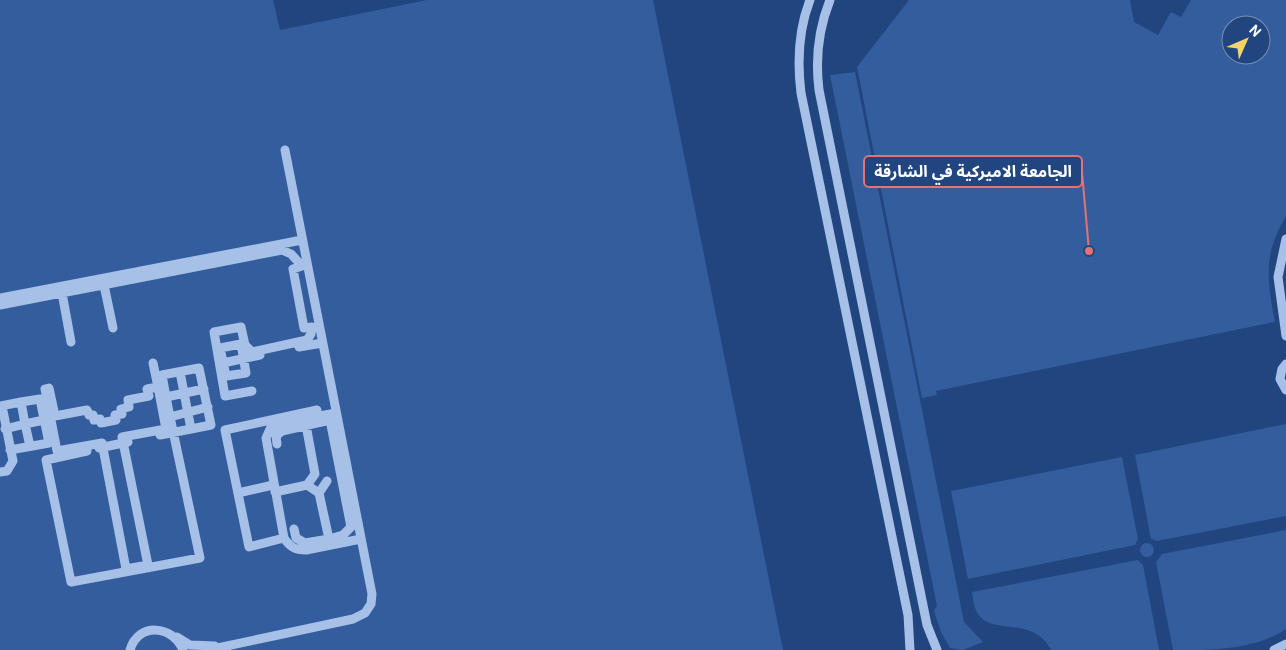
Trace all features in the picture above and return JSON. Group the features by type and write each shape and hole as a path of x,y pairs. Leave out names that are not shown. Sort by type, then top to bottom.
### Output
{"street":[{"path":"810,0 798,46 801,93 906,605 910,628 910,650"},
{"path":"830,0 821,22 817,44 816,68 819,90 927,624 937,650"},
{"path":"208,650 220,646 342,623 365,613 371,604 372,594 285,150"},
{"path":"1286,239 1279,263 1278,277 1286,336"},
{"path":"0,298 302,240"},
{"path":"0,305 282,250 291,254 302,266 293,269 304,328 312,327 311,334 307,340 252,352 245,345 241,327 214,332 226,396 252,390"},
{"path":"104,285 113,328"},
{"path":"62,293 71,342"},
{"path":"223,363 322,343"},
{"path":"241,344 244,359 246,373 226,376 220,348 241,344"},
{"path":"1286,362 1280,379 1286,390"},
{"path":"153,363 158,387 166,429 122,437 148,565 126,569 102,443 57,451 44,389 49,388 54,416 88,410 89,415 93,415 94,420 100,419 101,423 116,420 115,415 122,414 121,409 129,407 128,400 149,396 148,389 158,387"},
{"path":"180,372 162,375 173,432 200,558 71,582 46,460 173,432 211,425 200,368 180,372"},
{"path":"180,372 191,429"},
{"path":"166,397 204,389"},
{"path":"0,472 6,471 12,461 1,406 40,399 49,442 10,450"},
{"path":"21,402 30,446"},
{"path":"170,416 208,407"},
{"path":"284,538 249,547 226,430 317,410"},
{"path":"336,413 277,424 270,430 266,438 266,447 274,489 284,538 289,546 297,550 306,550 361,539"},
{"path":"6,428 44,420"},
{"path":"278,444 276,436 282,431 330,420 351,528 343,535 305,543 296,538 294,529"},
{"path":"306,426 315,474 308,485"},
{"path":"315,474 327,481 342,478"},
{"path":"319,493 327,481"},
{"path":"238,493 308,485 319,493 328,539"},
{"path":"126,650 147,630 165,630 190,645 220,646"},
{"path":"173,635 183,650"},
{"path":"1274,650 1286,644"}],"shaded area":[{"path":"0,0 273,0 280,30 427,0 653,0 783,650 0,650"},
{"path":"909,0 1130,0 1134,22 1158,35 1171,12 1181,17 1191,0 1286,0 1286,216 1273,243 1269,268 1270,293 1275,322 936,391 937,395 922,398 857,67"},
{"path":"855,72 964,622 983,642 963,650 950,648 941,632 934,611 937,606 830,75"},
{"path":"1286,424 1286,516 1157,541 1151,539 1135,455"},
{"path":"1122,457 1138,539 1135,545 968,579 951,491"},
{"path":"1286,530 1286,629 1274,636 1246,645 1203,650 1173,650 1156,562 1162,554"},
{"path":"1144,543 1150,543 1154,550 1150,557 1144,557 1140,553 1140,547"},
{"path":"1138,560 1143,565 1159,650 1051,650 1043,639 1034,633 1024,629 993,624 984,620 978,614 975,606 972,592"}],"place":[{"name":"الجامعة الاميركية في الشارقة","path":"1089,251"}]}
